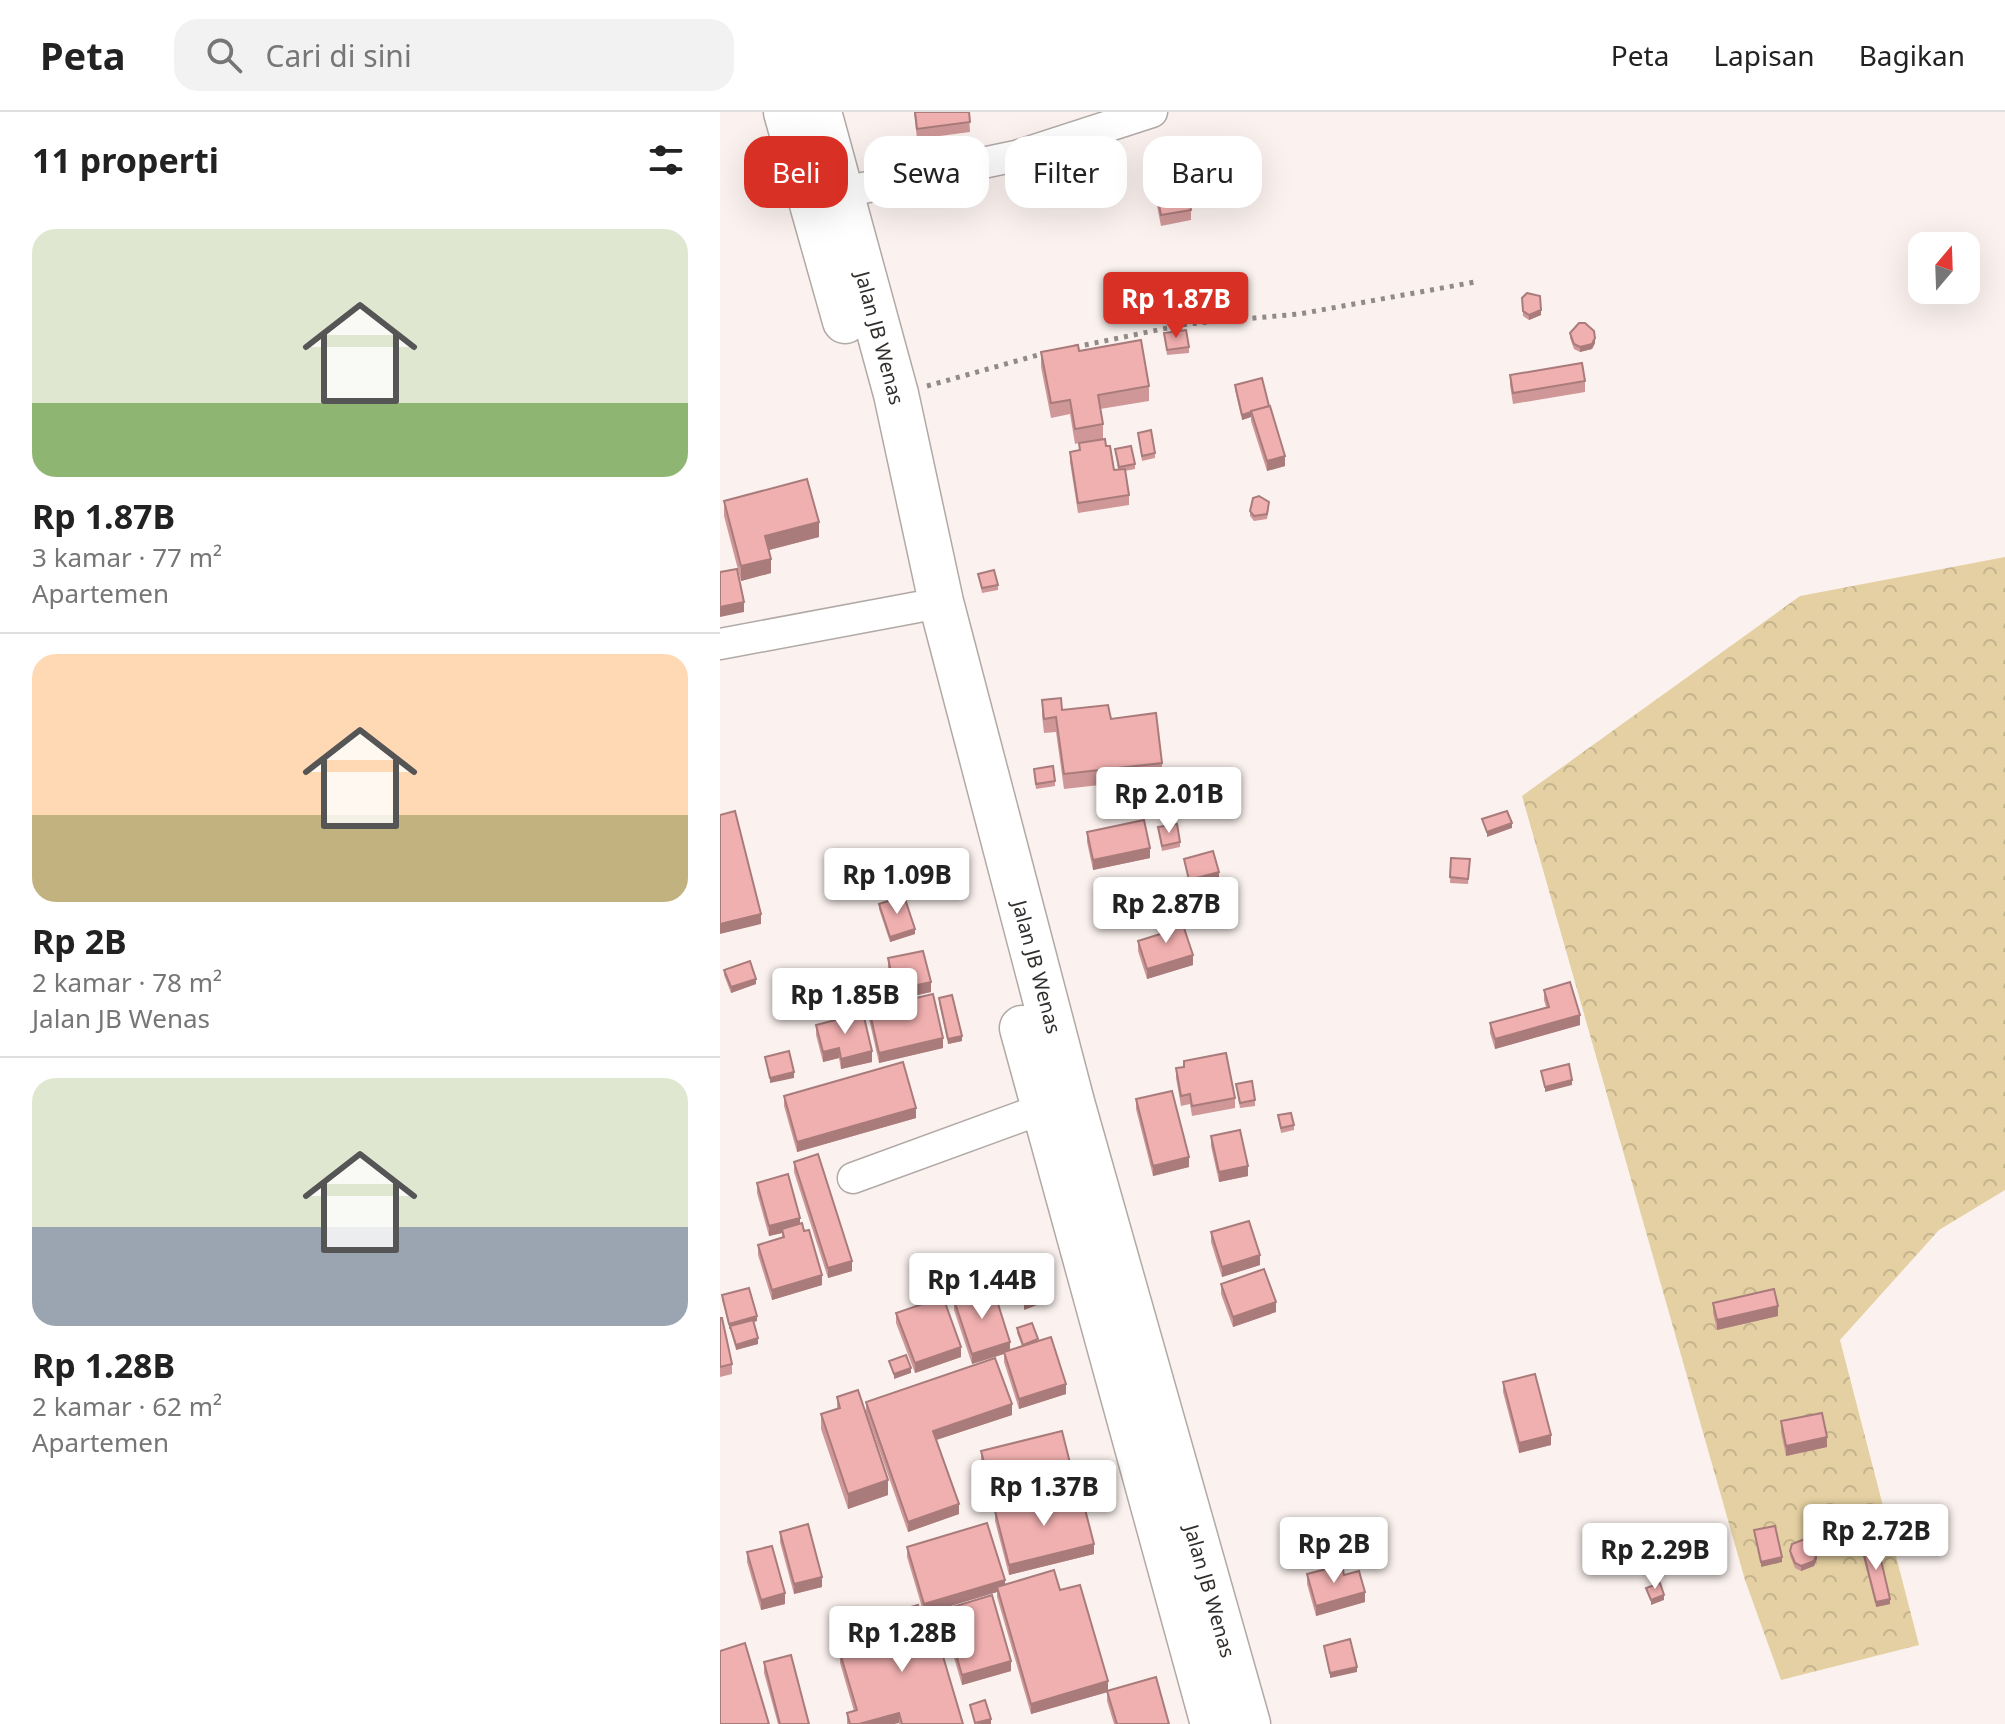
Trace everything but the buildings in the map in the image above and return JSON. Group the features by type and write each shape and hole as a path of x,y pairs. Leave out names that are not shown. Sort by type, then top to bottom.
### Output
{"main road":[{"name":"Jalan JB Wenas","path":"786,112 797,136"},
{"name":"Jalan JB Wenas","path":"819,112 821,136"},
{"name":"Jalan JB Wenas","path":"828,208 869,404 918,607 1057,1106 1248,1724"},
{"name":"Jalan JB Wenas","path":"830,208 896,394 1057,1106 1213,1724"}],"street":[{"path":"848,191 1016,156 1152,112"},
{"path":"720,644 918,607"},
{"path":"853,1178 1057,1106"}],"path":[{"path":"1072,348 1187,324 1299,314 1475,282"},
{"path":"896,394 1058,351"}],"green space":[{"path":"2005,557 2005,1190 1939,1230 1840,1340 1919,1645 1781,1680 1745,1580 1522,796 1800,596"}]}
